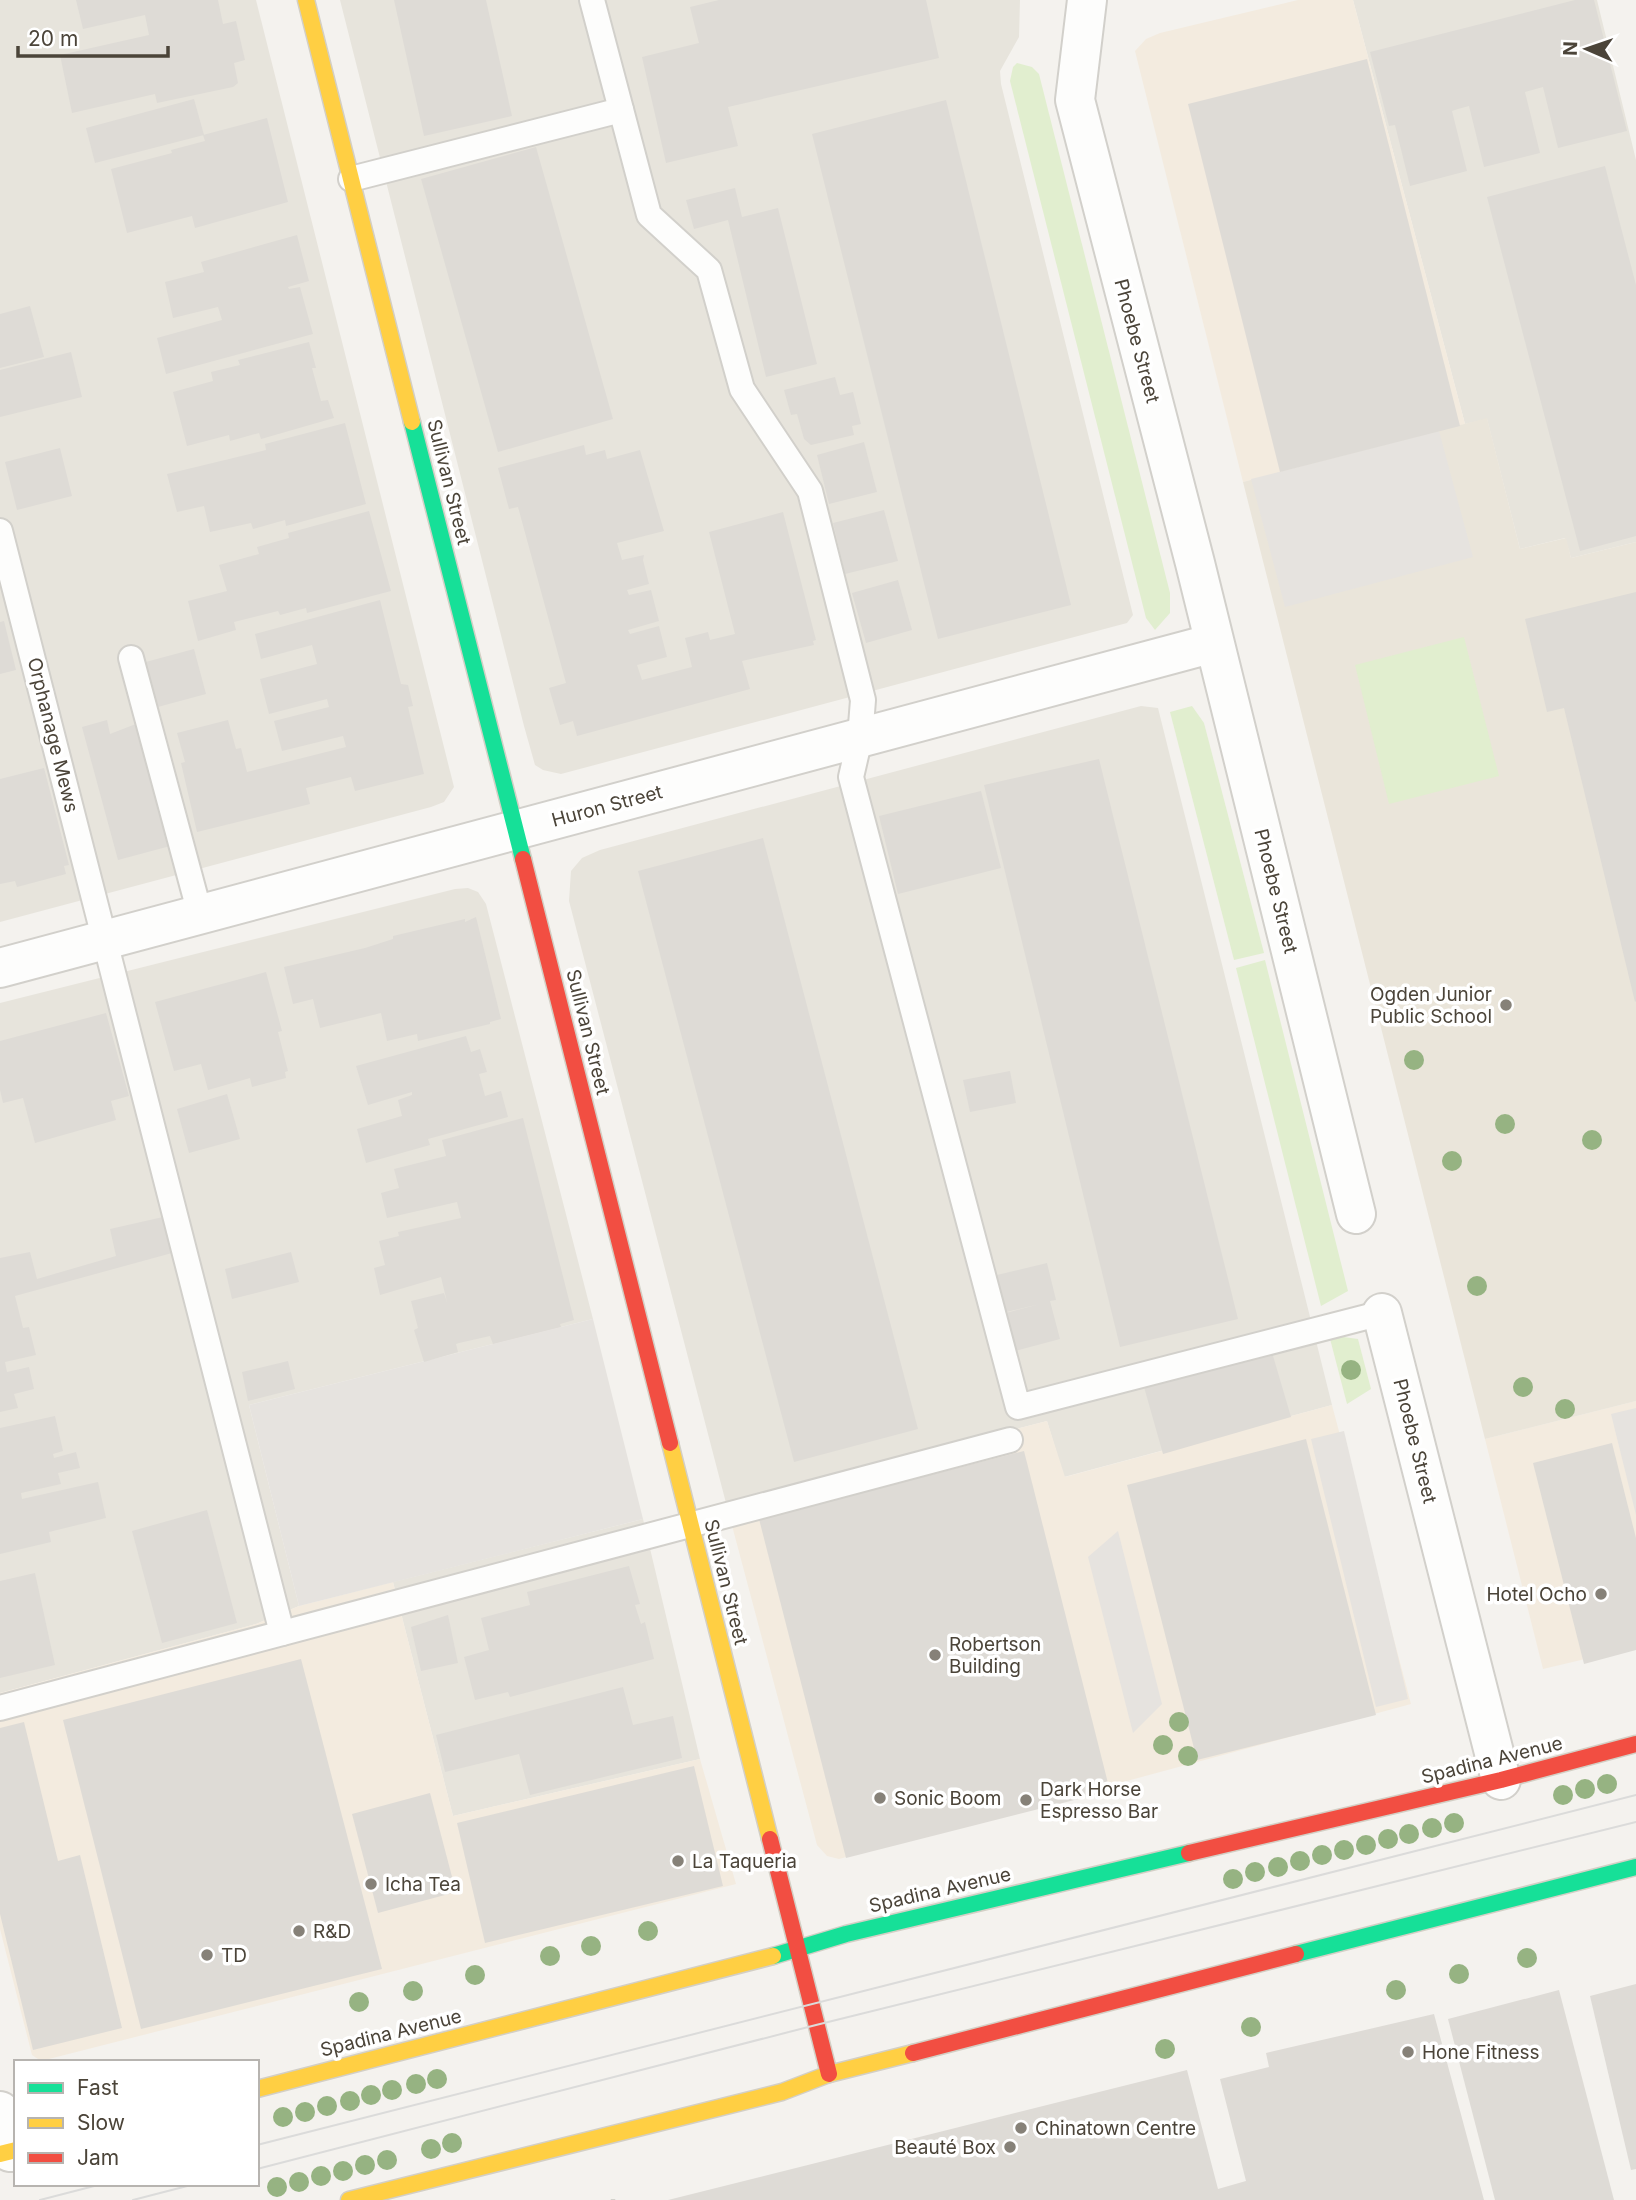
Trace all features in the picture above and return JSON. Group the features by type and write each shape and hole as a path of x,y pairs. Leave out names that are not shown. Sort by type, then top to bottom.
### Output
{"main road":[{"name":"Sullivan Street","path":"306,0 829,2074"},
{"name":"Spadina Avenue","path":"259,2088 798,1950 846,1934 1501,1780 1636,1744"},
{"path":"349,2200 782,2092 829,2074 1636,1867"}],"street":[{"name":"Phoebe Street","path":"1098,3 1075,100 1356,1214"},
{"name":"Huron Street","path":"0,968 1214,643"},
{"name":"Phoebe Street","path":"1382,1313 1501,1780"},
{"path":"0,2110 8,2152"}],"lane":[{"path":"592,0 649,215 709,270 743,389 810,491 863,701 860,738 851,777 1018,1407 1382,1313"},
{"path":"351,179 621,110"},
{"name":"Orphanage Mews","path":"0,531 282,1633"},
{"path":"131,658 200,914"},
{"path":"0,1708 1010,1440"}],"shaded area":[{"path":"0,0 256,0 454,787 444,802 431,807 0,922"},
{"path":"340,0 1020,0 1019,37 1000,71 1001,84 1133,615 1127,623 561,774 543,770 535,765"},
{"path":"1298,0 1353,0 1465,424 1243,482 1135,51 1146,39 1160,33"},
{"path":"1353,0 1597,0 1636,160 1636,542 1571,558 1565,538 1520,549 1487,419 1465,424"},
{"name":"Ogden Junior Public School","path":"1487,418 1520,549 1566,538 1571,558 1636,542 1636,1401 1485,1439 1243,482"},
{"path":"1439,431 1473,557 1285,607 1251,479"},
{"path":"1141,706 1158,708 1332,1405 1064,1477 1047,1421 726,1503 569,901 571,871 582,858 600,850"},
{"path":"468,888 478,892 486,904 593,1319 249,1405 299,1606 256,1624 0,1693 0,1003 455,889"},
{"path":"593,1319 643,1519 299,1606 249,1405"},
{"path":"1636,1401 1636,1647 1543,1669 1485,1439"},
{"path":"1332,1405 1411,1704 839,1859 827,1856 817,1845 726,1503 1047,1421 1065,1477"},
{"path":"1636,1408 1636,1515 1611,1414"},
{"path":"1344,1431 1408,1699 1376,1707 1311,1439"},
{"path":"643,1519 700,1759 453,1816 393,1582"},
{"path":"1118,1531 1162,1704 1133,1733 1088,1557"},
{"path":"393,1582 453,1816 700,1759 736,1884 40,2060 32,2055 0,1929 0,1693 256,1624 299,1606"}],"green space":[{"path":"1017,63 1032,67 1039,74 1170,593 1170,613 1155,630 1146,618 1010,81 1013,67"},
{"path":"1464,637 1499,776 1389,804 1355,665"},
{"path":"1192,706 1204,723 1264,953 1234,960 1170,712"},
{"path":"1265,960 1348,1291 1321,1306 1236,968"},
{"path":"1329,1335 1358,1339 1371,1389 1347,1404"}],"building":[{"path":"76,0 218,0 223,24 236,21 245,60 234,63 238,83 233,87 157,103 155,94 72,113 60,55 149,35 145,15 83,29"},
{"path":"394,0 486,0 512,116 424,136"},
{"path":"719,0 926,0 939,58 728,107 738,146 666,163 642,57 699,43 690,7"},
{"path":"1575,0 1594,0 1627,131 1558,148 1543,87 1525,92 1540,153 1484,167 1469,106 1452,111 1467,171 1410,186 1395,125 1389,126 1370,52"},
{"path":"1367,59 1460,426 1280,472 1188,104"},
{"path":"194,99 204,135 95,163 86,128"},
{"path":"946,100 1071,605 938,639 812,134"},
{"path":"267,118 288,202 195,228 192,216 127,233 111,169 172,153 171,150 205,141 203,135"},
{"path":"536,147 613,419 498,452 421,179"},
{"path":"1605,166 1636,285 1636,536 1580,551 1487,197"},
{"path":"735,188 742,217 778,208 817,364 766,377 728,220 694,229 686,200"},
{"path":"297,235 309,281 288,287 300,287 313,334 166,374 157,338 222,320 218,307 173,318 165,282 204,272 201,262"},
{"path":"30,306 44,357 0,368 0,314"},
{"path":"309,342 316,368 312,368 321,401 328,400 334,418 261,439 259,433 230,441 229,435 187,446 173,392 213,381 211,372 240,365 238,360"},
{"path":"71,352 82,397 0,417 0,370"},
{"path":"835,377 840,395 853,392 861,424 852,426 854,435 811,445 804,439 797,414 791,415 784,390"},
{"path":"345,423 366,504 286,526 285,520 253,529 251,523 210,532 204,506 177,512 167,474 266,450 265,444"},
{"path":"864,442 877,492 829,504 817,455"},
{"path":"584,445 586,455 605,450 607,459 640,450 664,531 617,543 622,560 644,555 649,584 627,590 629,595 651,590 659,621 628,630 630,634 659,626 667,657 637,665 642,680 692,667 685,638 708,632 710,640 735,634 709,532 783,512 816,640 813,641 814,645 742,661 750,689 577,736 573,721 560,725 549,688 566,683 518,507 509,509 498,468"},
{"path":"60,448 72,496 17,510 5,462"},
{"path":"884,510 898,561 845,574 833,523"},
{"path":"369,511 391,591 307,613 306,608 280,615 278,611 234,622 236,630 198,641 188,601 227,591 219,565 259,554 257,547 289,538 288,533"},
{"path":"898,580 912,630 866,643 852,593"},
{"path":"1636,592 1635,1002 1564,708 1547,712 1525,619"},
{"path":"380,600 401,684 408,685 413,706 408,707 424,774 355,791 351,777 306,788 310,804 197,832 177,733 228,720 236,749 241,748 247,772 346,747 343,736 282,751 274,721 329,707 327,699 269,714 260,679 317,664 312,645 261,659 255,634"},
{"path":"4,621 16,670 0,674 0,622"},
{"path":"194,649 206,694 154,708 142,663"},
{"path":"107,720 110,734 141,722 174,845 118,860 82,727"},
{"path":"1099,759 1238,1319 1120,1347 984,785"},
{"path":"44,768 69,865 64,866 66,874 17,887 15,881 0,884 0,779"},
{"path":"981,791 1001,868 898,894 879,816"},
{"path":"763,838 918,1429 794,1462 638,871"},
{"path":"476,917 501,1019 418,1041 417,1034 387,1041 381,1013 320,1028 313,999 293,1004 284,967 365,948 393,939 393,936 465,919 465,922"},
{"path":"266,972 282,1031 278,1032 288,1071 285,1072 286,1078 252,1087 250,1078 208,1090 201,1064 174,1071 155,1002"},
{"path":"106,1013 129,1096 111,1101 116,1120 35,1143 23,1098 3,1103 0,1090 0,1041"},
{"path":"466,1036 471,1052 480,1049 487,1072 479,1074 485,1096 501,1091 508,1117 428,1139 430,1145 366,1163 357,1129 402,1116 398,1100 412,1095 412,1092 368,1105 356,1066"},
{"path":"1010,1071 1016,1103 970,1112 963,1080"},
{"path":"227,1094 240,1139 189,1153 177,1109"},
{"path":"523,1118 574,1320 560,1324 561,1327 493,1344 490,1336 459,1343 456,1344 458,1352 424,1362 414,1330 418,1328 411,1301 444,1293 447,1302 441,1277 380,1295 374,1268 385,1265 379,1241 399,1236 398,1232 461,1218 457,1202 387,1218 381,1193 399,1188 394,1169 446,1156 442,1140"},
{"path":"163,1217 172,1253 15,1296 23,1328 29,1327 36,1355 5,1362 7,1372 29,1367 34,1389 14,1394 18,1408 0,1412 0,1258 30,1252 37,1279 116,1256 110,1229"},
{"path":"291,1252 299,1282 232,1299 225,1269"},
{"path":"1047,1263 1056,1300 1050,1301 1060,1339 1015,1351 1006,1313 1040,1304 1006,1312 997,1275"},
{"path":"1271,1349 1291,1417 1163,1454 1144,1387"},
{"path":"288,1361 295,1389 248,1401 242,1372"},
{"path":"55,1416 63,1451 53,1454 54,1458 76,1452 80,1468 58,1473 61,1484 21,1493 22,1499 98,1482 106,1518 49,1532 51,1542 0,1554 0,1428"},
{"path":"1306,1439 1376,1715 1197,1760 1127,1485"},
{"name":"Hotel Ocho","path":"1612,1443 1636,1538 1636,1650 1584,1664 1533,1463"},
{"name":"Robertson Building","path":"1024,1451 1110,1791 846,1858 759,1519"},
{"path":"207,1510 237,1623 162,1643 132,1531"},
{"path":"629,1566 640,1604 635,1605 641,1624 645,1622 654,1659 510,1697 508,1692 475,1700 464,1657 489,1650 481,1618 530,1605 527,1592"},
{"path":"35,1573 55,1665 0,1678 0,1581"},
{"path":"448,1615 458,1663 421,1671 411,1627"},
{"path":"301,1659 382,1969 141,2029 63,1720"},
{"path":"623,1687 633,1725 673,1716 682,1758 530,1795 519,1754 445,1772 436,1735"},
{"path":"24,1722 58,1861 80,1855 122,2028 33,2050 0,1914 0,1728"},
{"path":"694,1766 723,1886 485,1943 457,1823"},
{"path":"430,1793 456,1892 378,1913 352,1814"},
{"path":"1636,1984 1636,2169 1631,2170 1590,1996"},
{"path":"1559,1990 1614,2200 1495,2200 1448,2019"},
{"path":"1434,2014 1484,2200 668,2200 1187,2070 1218,2189 1246,2181 1220,2079 1269,2067 1266,2053"}],"tram line":[{"path":"259,2144 1636,1795"},
{"path":"259,2168 816,2025 1636,1822"},
{"path":"40,2200 94,2186"},
{"path":"133,2200 187,2186"}],"traffic: fast":[{"path":"412,422 523,859"},
{"path":"773,1956 846,1934 1189,1853"},
{"path":"1296,1954 1636,1867"}],"traffic: slow":[{"path":"306,0 412,422"},
{"path":"670,1443 770,1839"},
{"path":"259,2088 773,1956"},
{"path":"349,2200 782,2092 829,2074 913,2053"},
{"path":"0,2154 14,2150"}],"traffic: jam":[{"path":"523,859 670,1443"},
{"path":"1189,1853 1501,1780 1636,1744"},
{"path":"770,1839 829,2074"},
{"path":"913,2053 1296,1954"}],"place":[{"name":"Ogden Junior Public School","path":"1506,1005"},
{"name":"Hotel Ocho","path":"1601,1594"},
{"name":"Robertson Building","path":"935,1655"},
{"name":"Sonic Boom","path":"880,1798"},
{"name":"Dark Horse Espresso Bar","path":"1026,1800"},
{"name":"La Taqueria","path":"678,1861"},
{"name":"Icha Tea","path":"371,1884"},
{"name":"R&D","path":"299,1931"},
{"name":"TD","path":"207,1955"},
{"name":"Hone Fitness","path":"1408,2052"},
{"name":"Chinatown Centre","path":"1021,2128"},
{"name":"Beauté Box","path":"1010,2147"}]}
